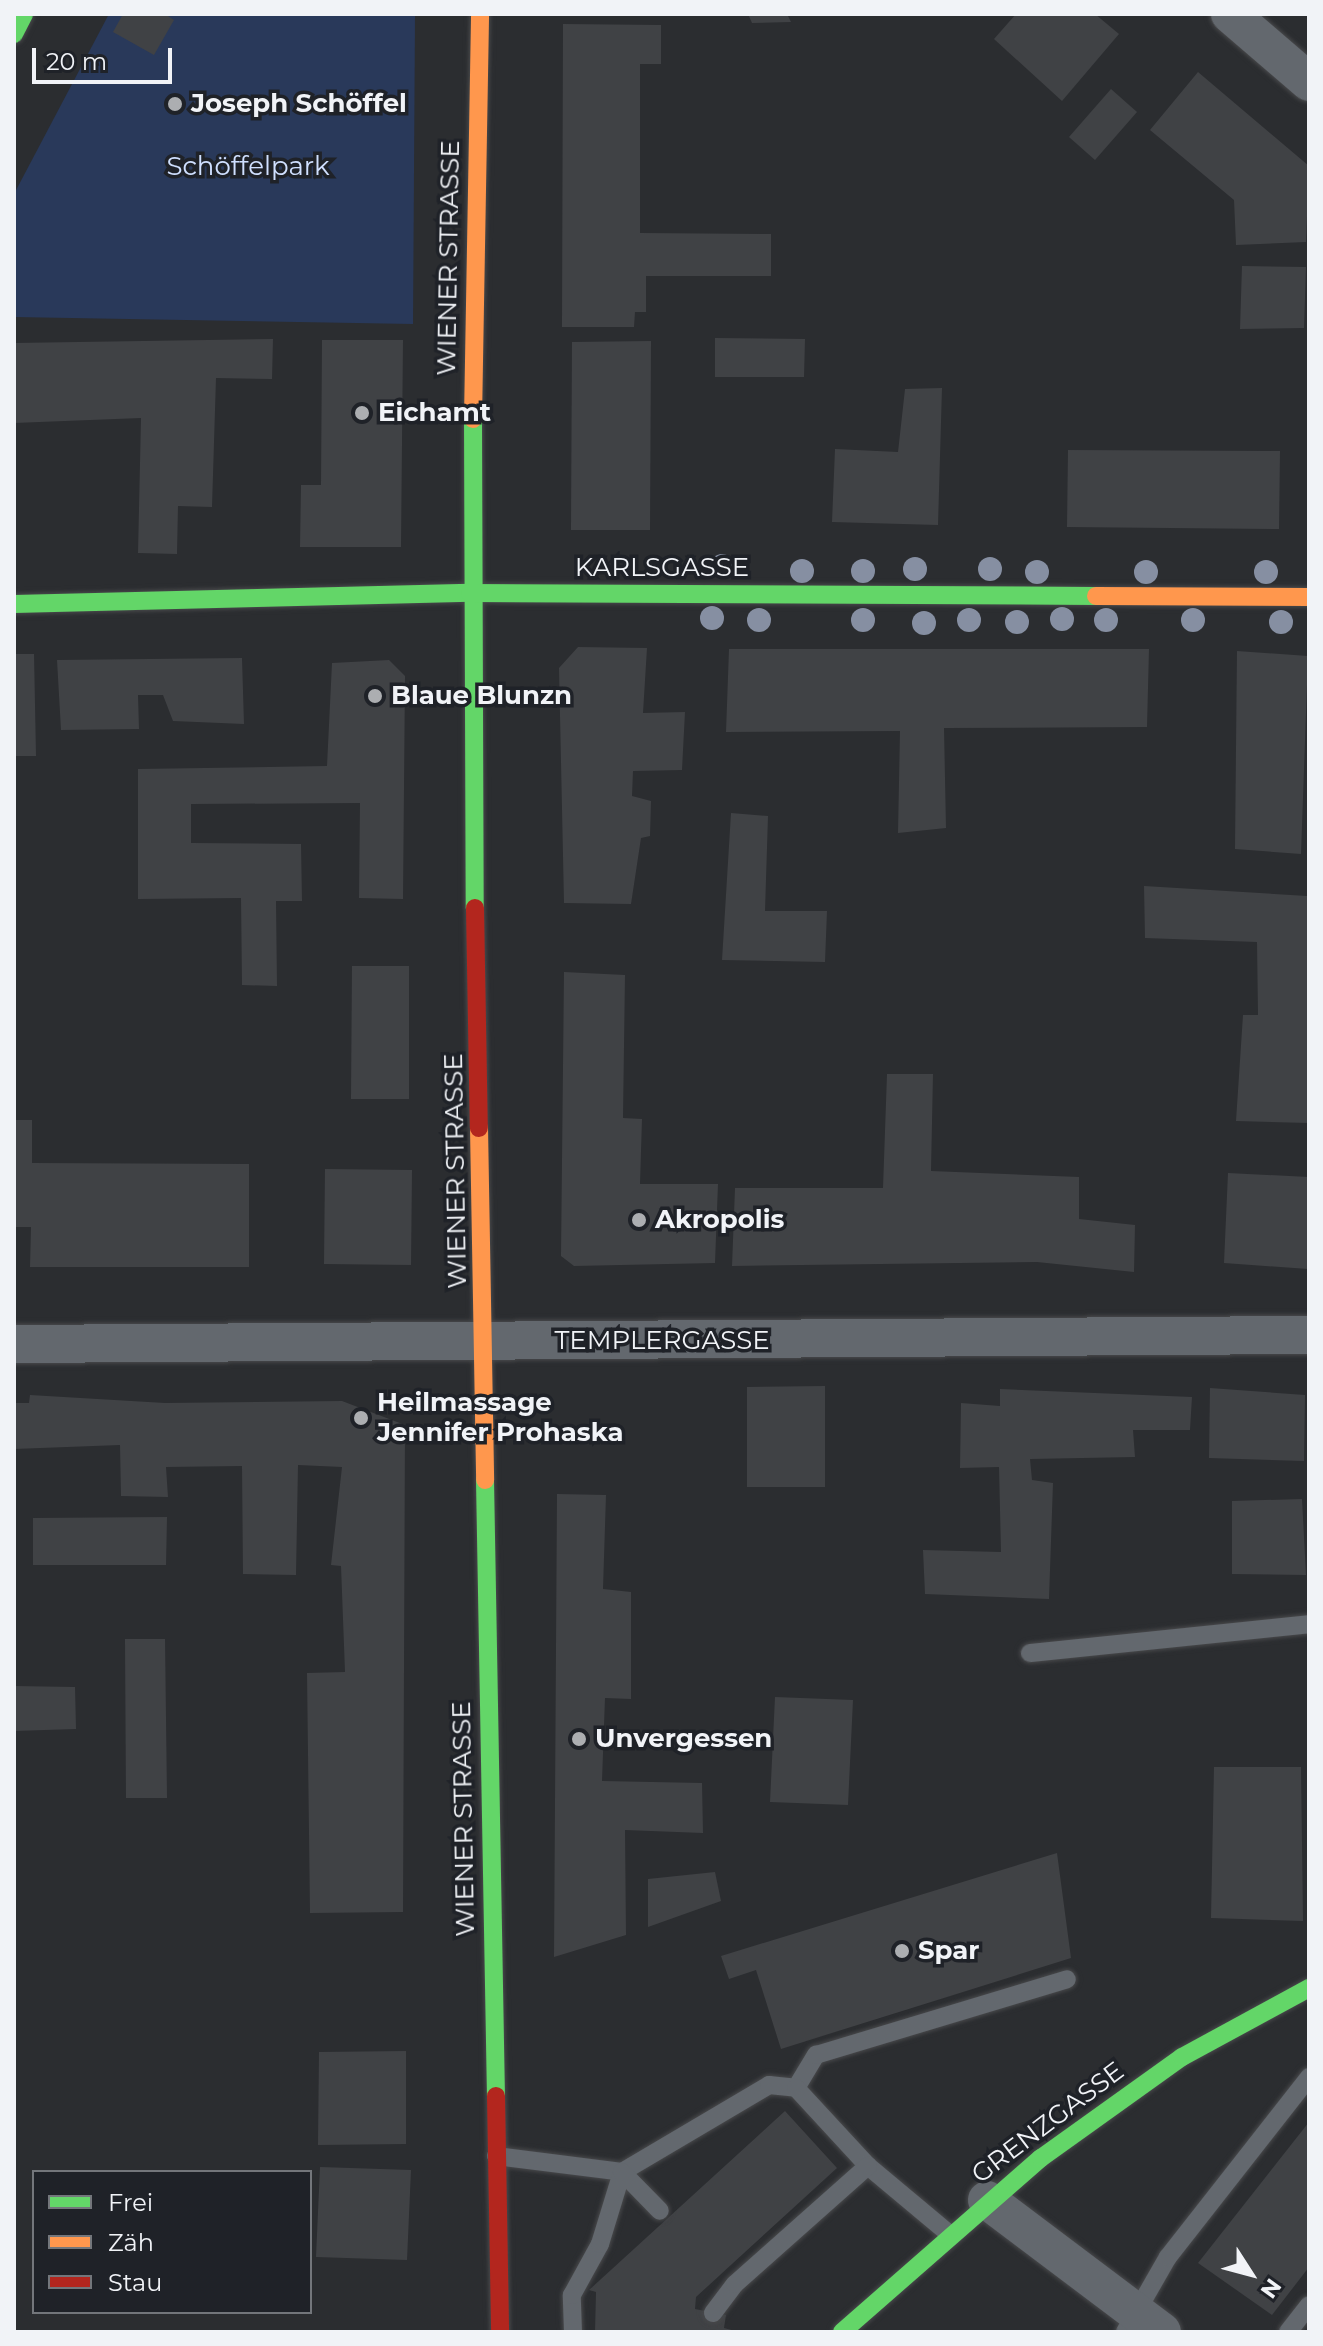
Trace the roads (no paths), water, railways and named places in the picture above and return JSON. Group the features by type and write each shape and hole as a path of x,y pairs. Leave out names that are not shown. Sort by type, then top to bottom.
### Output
{"main road":[{"path":"14,34 24,14"},
{"name":"WIENER STRASSE","path":"480,14 470,593 501,2330"},
{"name":"KARLSGASSE","path":"14,604 470,593 1309,597"},
{"name":"GRENZGASSE","path":"842,2332 987,2200 1182,2057 1309,1988"}],"street":[{"path":"1230,14 1309,82"},
{"name":"TEMPLERGASSE","path":"14,1344 1309,1335"},
{"path":"987,2200 1142,2326"}],"lane":[{"path":"1030,1653 1309,1624"},
{"path":"796,2088 816,2055 1067,1979"},
{"path":"1142,2326 1168,2257 1309,2077"},
{"path":"496,2156 622,2172 769,2085 796,2088 868,2166 948,2233"},
{"path":"713,2313 735,2284 868,2166"},
{"path":"622,2172 660,2211"},
{"path":"573,2332 572,2295 600,2244 622,2172"},
{"path":"1288,2332 1309,2305"}],"place":[{"name":"Joseph Schöffel","path":"175,104"},
{"name":"Eichamt","path":"362,413"},
{"name":"Blaue Blunzn","path":"375,696"},
{"name":"Akropolis","path":"639,1220"},
{"name":"Heilmassage Jennifer Prohaska","path":"361,1418"},
{"name":"Unvergessen","path":"579,1739"},
{"name":"Spar","path":"902,1951"}],"park label":[{"name":"Schöffelpark","path":"248,167"}]}
